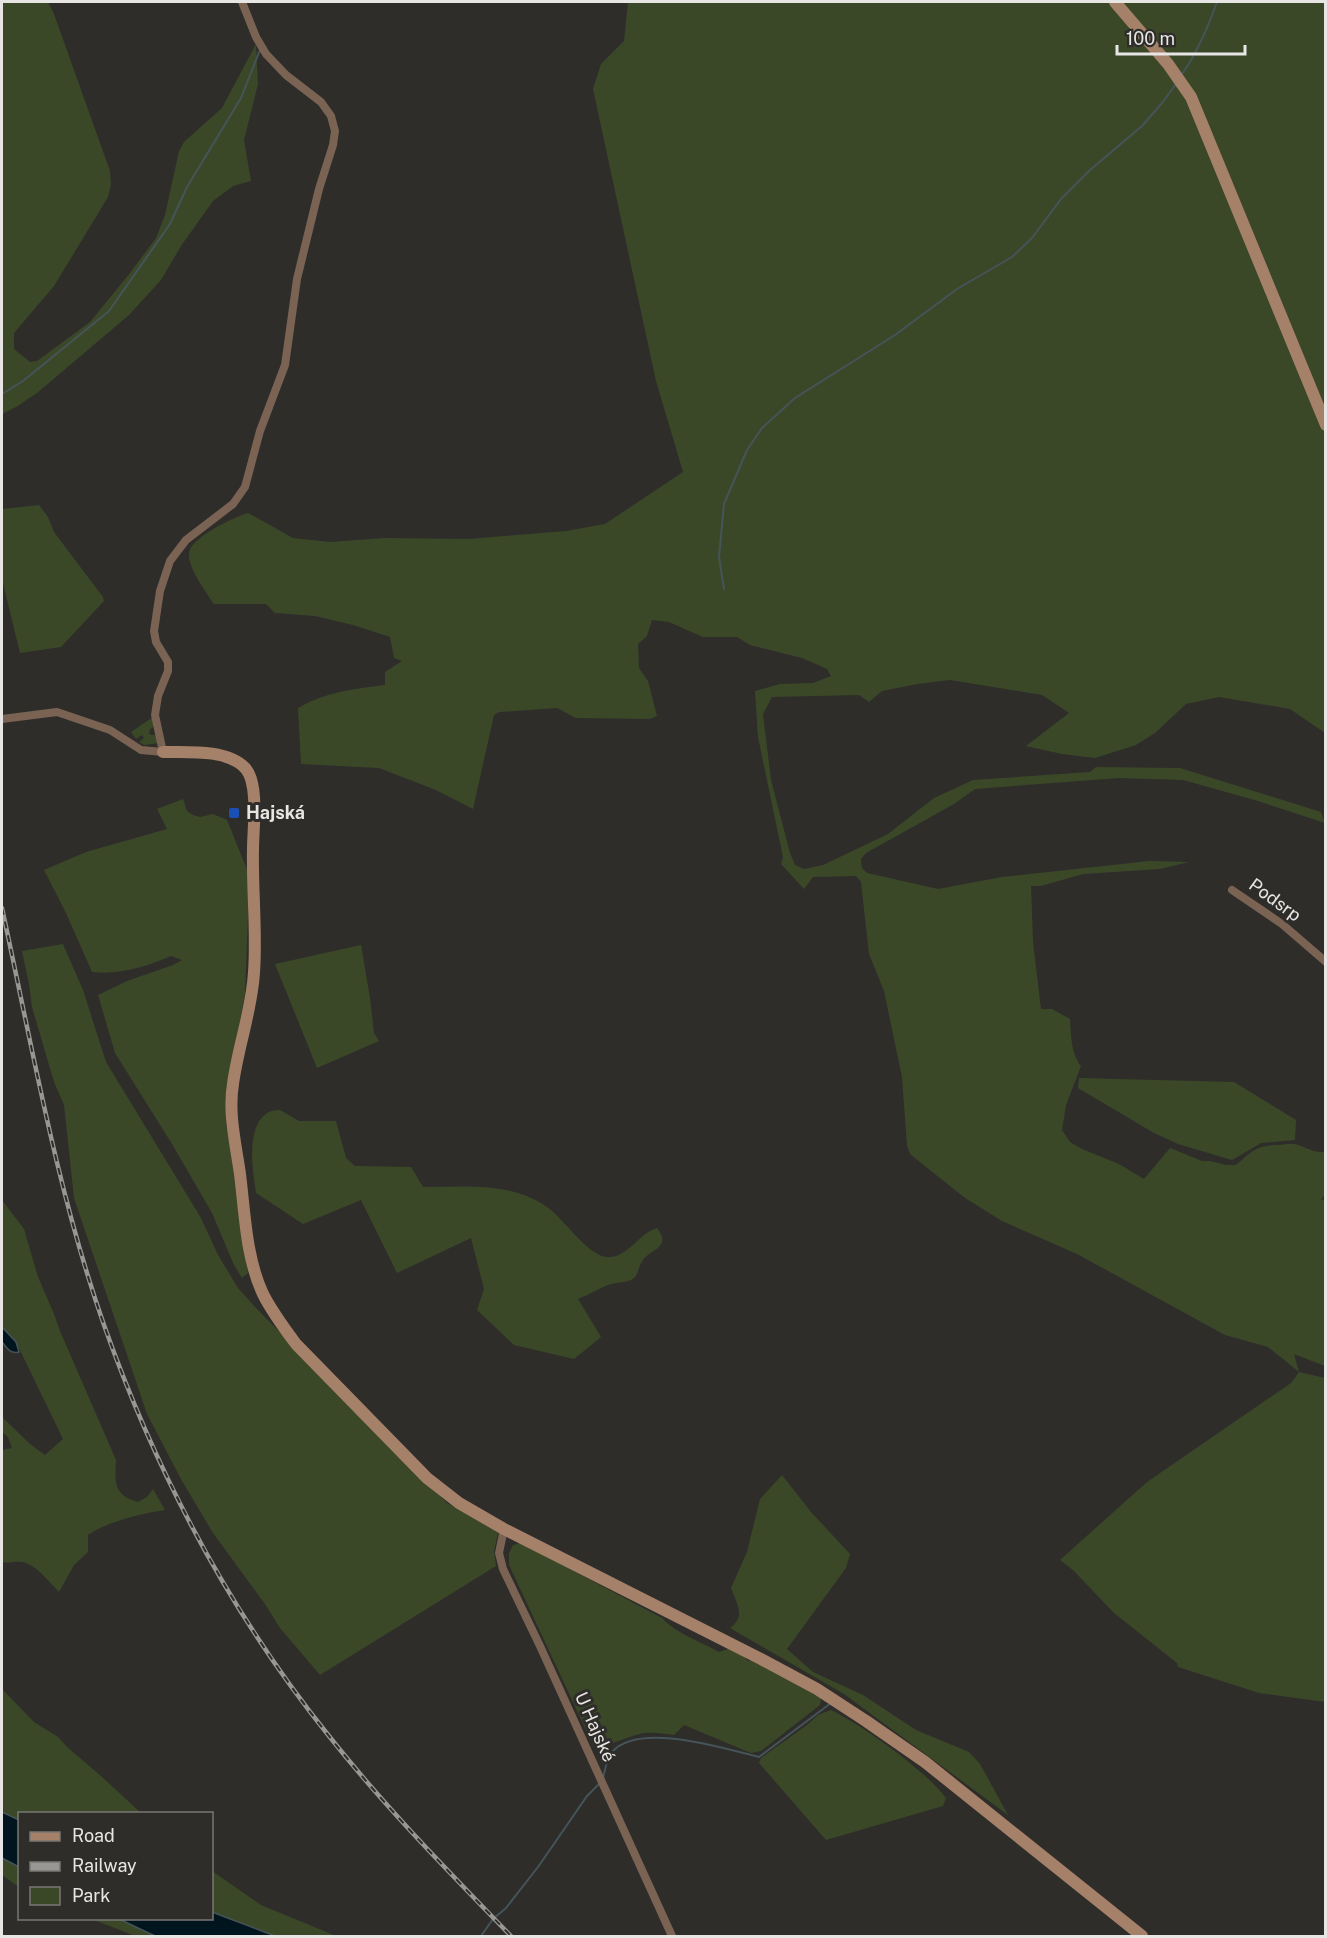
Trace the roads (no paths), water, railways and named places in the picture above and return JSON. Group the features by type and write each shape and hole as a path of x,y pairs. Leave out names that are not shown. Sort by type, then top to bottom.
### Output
{"street":[{"path":"164,752 155,715 158,696 168,671 168,662 156,642 154,631 160,591 170,561 186,540 233,504 245,487 260,431 285,365 297,279 335,131 331,116 321,102 286,75 266,54 256,37 242,2"},
{"path":"1115,2 1168,64 1191,98 1326,425"},
{"path":"2,719 57,712 110,730 141,750 213,753 233,760 246,769 254,794 254,972 250,1004 232,1086 232,1119 253,1263 263,1293 278,1320 296,1344 427,1478 459,1503 504,1529 817,1689 925,1762 1142,1936"},
{"name":"Podsrp","path":"1232,890 1282,924 1326,962"},
{"name":"U Hajské","path":"504,1529 499,1553 503,1569 672,1936"}],"water":[{"path":"2,1327 16,1342 19,1352 11,1351 2,1342"},
{"path":"2,1812 18,1820 18,1866 2,1858"},
{"path":"213,1912 275,1936 155,1936 121,1920 213,1920"}],"waterway":[{"path":"1182,74 1202,39 1217,2"},
{"path":"2,394 23,381 109,311 170,224 187,187 241,98 260,50"},
{"path":"724,589 719,557 724,504 747,450 762,428 795,398 895,335 957,289 1012,257 1032,238 1061,199 1090,170 1142,126 1176,84"},
{"path":"603,1778 610,1754 625,1743 642,1739 683,1740 759,1757 831,1703"},
{"path":"481,1936 538,1867 587,1796 600,1783"}],"railway":[{"path":"2,908 72,1223 104,1325 147,1434 172,1487 228,1591 293,1689 372,1788 511,1936"}],"place":[{"name":"Hajská","path":"234,813"}]}
